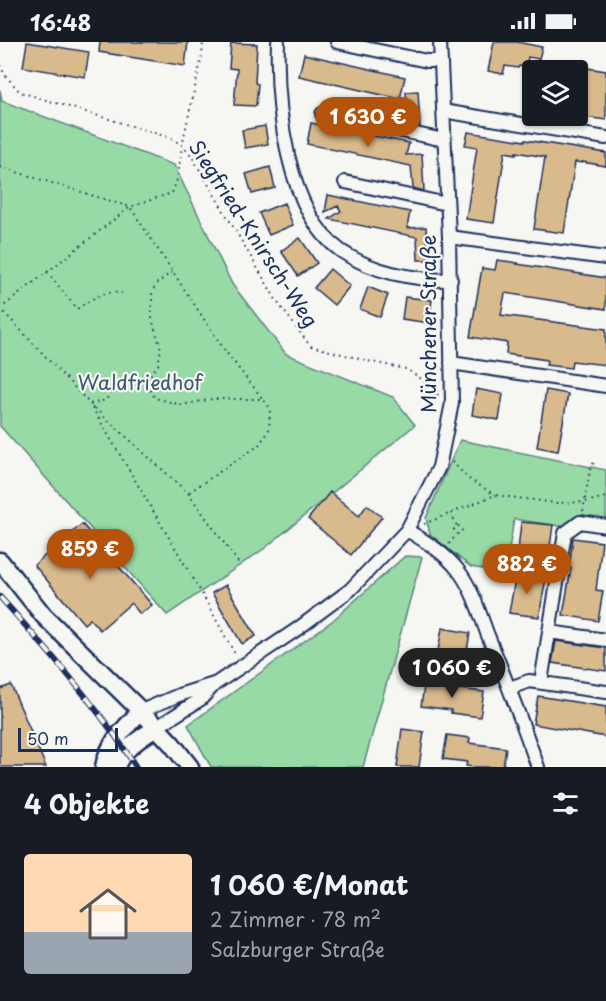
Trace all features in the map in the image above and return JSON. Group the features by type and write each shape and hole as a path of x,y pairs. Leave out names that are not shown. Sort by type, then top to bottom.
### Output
{"street":[{"path":"278,42 277,72 285,141 295,178 307,208 322,232 340,250 367,265 399,275 451,280"},
{"path":"338,42 427,61 441,61"},
{"name":"Münchener Straße","path":"157,727 201,699 215,684 296,630 350,590 407,530 439,467 452,403 450,237 440,42"},
{"path":"443,111 606,138"},
{"path":"322,114 444,140"},
{"path":"345,182 447,204"},
{"path":"450,237 606,258"},
{"path":"451,363 606,386"},
{"path":"541,682 566,533 580,522 606,526"},
{"path":"407,530 444,556 458,569 469,586 510,688 538,767"},
{"path":"0,561 44,616 157,727 189,767"},
{"path":"549,632 606,640"},
{"path":"510,688 529,681 606,692"},
{"name":"Münchener Straße","path":"141,711 178,695 215,684"},
{"path":"104,767 106,755 116,738 141,711"},
{"path":"116,767 126,750 157,727"}],"path":[{"path":"203,42 202,56 182,145 178,177 172,193 130,207 0,308 90,404 188,493 240,565"},
{"name":"Siegfried-Knirsch-Weg","path":"0,65 5,75 20,92 171,138 182,145 278,303 308,344 406,369 420,378 445,402 452,403"},
{"path":"0,167 130,207 225,351 270,408 269,430 258,446 188,493"},
{"path":"47,272 77,309 99,295 123,293"},
{"path":"90,404 106,400 116,385 147,379 158,365 161,349 152,319 152,293 156,284 172,272"},
{"path":"143,380 155,398 181,405 213,399 263,399"},
{"path":"90,404 201,592 241,666"},
{"path":"441,457 449,459 469,479 495,495 556,503 585,502 606,497"},
{"path":"580,522 590,470 595,460"},
{"path":"407,530 495,495"},
{"path":"451,513 458,526"}],"green space":[{"name":"Waldfriedhof","path":"0,90 2,101 174,165 232,284 286,354 393,397 415,425 265,548 167,615 0,426"},
{"path":"460,440 606,470 606,523 566,527 514,519 505,573 471,567 430,534 426,518"},
{"path":"405,556 422,557 363,767 211,767 188,725 332,621"}],"building":[{"path":"27,42 89,52 85,77 23,67"},
{"path":"100,42 188,42 185,66 99,52"},
{"path":"494,42 517,42 542,47 539,59 528,57 527,60 522,60 522,66 518,68 505,66 503,74 488,71"},
{"path":"231,43 257,44 256,106 234,105 237,69 229,68"},
{"path":"304,54 405,77 400,99 299,76"},
{"path":"588,68 606,71 606,120 588,117"},
{"path":"418,91 420,126 409,124 406,92"},
{"path":"311,123 409,143 406,155 422,154 424,191 413,188 411,166 307,144"},
{"path":"265,126 268,144 245,148 242,130"},
{"path":"468,132 606,153 606,166 575,162 564,233 534,229 545,157 505,152 494,223 466,219 477,147 465,145"},
{"path":"270,167 275,188 252,194 246,174"},
{"path":"328,195 410,212 407,228 426,227 428,260 418,260 417,237 329,219 341,211 338,206 325,212"},
{"path":"284,203 293,225 269,235 259,213"},
{"path":"300,238 317,263 298,276 281,251"},
{"path":"497,260 606,278 606,309 505,293 501,315 606,329 606,365 572,361 571,368 546,365 547,360 506,354 507,343 470,337 482,268 495,270"},
{"path":"330,269 350,286 334,305 314,288"},
{"path":"368,287 388,295 380,317 360,309"},
{"path":"405,297 432,300 429,323 402,319"},
{"path":"476,389 503,394 499,420 472,415"},
{"path":"546,390 568,394 558,451 537,447"},
{"path":"330,492 359,516 367,505 382,517 351,555 308,519"},
{"path":"521,522 553,525 549,554 518,551"},
{"path":"82,524 152,605 140,614 131,603 100,630 90,619 84,624 34,565"},
{"path":"573,538 602,542 596,590 603,591 598,621 563,615 571,568 569,568"},
{"path":"516,573 546,578 539,617 509,613"},
{"path":"226,585 256,636 242,644 212,593"},
{"path":"442,628 470,633 466,656 438,651"},
{"path":"556,641 606,648 606,671 552,663"},
{"path":"425,680 460,685 460,689 484,692 480,717 421,706"},
{"path":"11,685 46,767 0,767 0,689"},
{"path":"538,696 606,707 606,737 533,724"},
{"path":"402,729 424,732 419,767 397,767"},
{"path":"447,735 470,738 469,743 506,748 503,767 473,767 466,766 467,762 443,759"}],"railway":[{"path":"0,597 89,700 136,767"}]}
